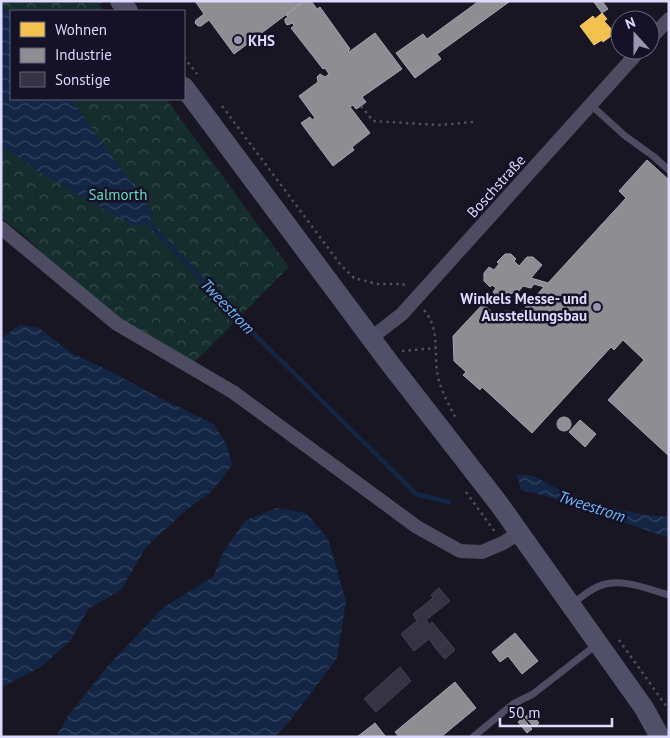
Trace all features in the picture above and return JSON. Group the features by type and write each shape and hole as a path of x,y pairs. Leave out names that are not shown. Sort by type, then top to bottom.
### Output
{"main road":[{"path":"193,84 371,338 499,504 571,605 608,641 660,737"}],"street":[{"path":"660,28 669,19"},
{"name":"Boschstraße","path":"371,338 402,314 631,60"},
{"path":"1,228 117,324 233,392 417,527 460,550 482,552 504,543 519,534"}],"lane":[{"path":"591,104 624,135 669,170"},
{"path":"571,605 597,587 612,582 669,595"},
{"path":"473,737 513,704 534,694 585,652 608,641"}],"path":[{"path":"185,60 193,84"},
{"path":"219,103 340,264 354,278 377,284 403,284 431,319 436,334 439,380 458,421"},
{"path":"361,106 373,121 439,125 473,122"},
{"path":"608,641 669,710"}],"green space":[{"name":"Salmorth","path":"1,1 96,1 103,10 10,10 10,100 167,100 289,267 194,363 113,319 21,233 1,218"}],"water":[{"path":"1,2 10,15 10,100 72,100 152,212 150,224 134,226 42,174 1,145"},
{"path":"20,325 39,328 71,353 214,424 227,446 232,465 212,491 185,511 146,547 121,590 88,609 71,640 42,666 1,688 1,339"},
{"path":"517,475 529,475 583,499 625,511 669,517 669,538 550,497 521,490"},
{"path":"277,508 306,513 328,539 346,601 337,658 289,722 274,737 56,737 68,716 107,667 164,607 213,577 225,549 246,520"}],"building: Wohnen":[{"path":"602,13 607,19 604,21 610,28 610,37 594,45 580,26 593,16 595,19"}],"building: Industrie":[{"name":"KHS","path":"195,1 304,1 234,54 209,20 201,26 195,23 204,14"},
{"path":"304,1 311,1 317,9 320,7 350,49 349,52 375,33 402,69 362,97 366,102 361,106 356,109 353,105 350,107 370,133 352,147 354,150 333,166 301,123 310,117 312,120 315,118 299,96 318,82 317,77 320,74 325,77 329,74 291,28 294,26 293,23 287,25 285,22 285,19 288,17 286,15"},
{"path":"479,1 509,2 437,54 441,59 415,78 396,53 423,34 427,39"},
{"path":"593,1 602,1 608,9 602,13"},
{"name":"Winkels Messe- und Ausstellungsbau","path":"647,160 669,180 669,456 608,400 644,360 623,340 614,350 611,347 532,433 482,387 480,390 463,375 466,372 454,361 453,336 483,304 492,312 513,311 518,315 544,287 534,284 531,288 523,286 519,291 517,289 511,294 508,292 503,298 499,298 493,292 496,288 492,285 490,287 484,281 484,273 489,267 494,270 499,264 497,262 505,254 511,254 519,266 527,257 533,257 542,265 531,278 548,283 626,198 619,191"},
{"path":"561,417 567,417 571,424 567,431 561,431 557,427 557,421"},
{"path":"580,420 596,434 585,447 569,432"},
{"path":"515,633 538,661 522,674 508,656 500,662 492,652"},
{"path":"455,682 476,708 441,737 399,737 395,732"},
{"path":"531,713 539,723 534,727 525,717"},
{"path":"523,718 532,729 527,733 518,722"},
{"path":"375,723 386,737 357,737"}],"building: Sonstige":[{"path":"439,588 450,601 436,612 428,602 433,598 431,595"},
{"path":"428,602 436,612 426,620 430,625 432,622 448,641 437,650 429,639 414,651 401,634 417,621 413,614"},
{"path":"448,641 455,650 445,659 437,650"},
{"path":"400,667 411,681 376,712 364,699"}],"waterway":[{"name":"Tweestrom","path":"147,221 233,313 416,494 449,502"}],"place":[{"name":"KHS","path":"238,40"},
{"name":"Winkels Messe- und Ausstellungsbau","path":"597,307"}]}
